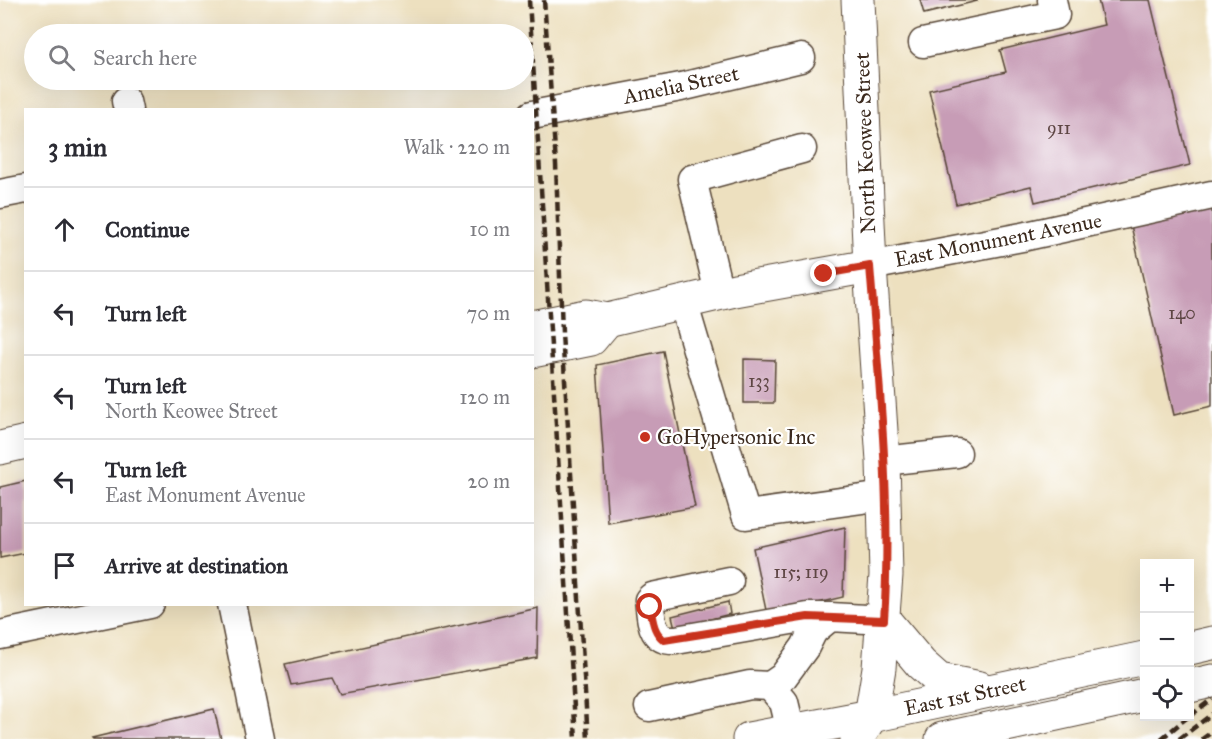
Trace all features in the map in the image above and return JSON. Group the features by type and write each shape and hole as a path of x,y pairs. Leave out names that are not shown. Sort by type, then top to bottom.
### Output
{"main road":[{"name":"North Keowee Street","path":"858,0 870,266 884,461 886,575 879,668 869,731"},
{"name":"East Monument Avenue","path":"534,327 586,316 608,320 720,293 870,266"},
{"name":"East Monument Avenue","path":"534,351 591,339 608,320"},
{"path":"0,448 24,442"},
{"path":"884,620 921,664 939,680 994,690"},
{"path":"1194,647 1212,643"},
{"name":"East 1st Street","path":"749,739 791,731 869,731 994,690 1140,659"},
{"path":"1194,685 1212,681"},
{"name":"East 1st Street","path":"942,739 1140,696"}],"street":[{"path":"923,43 1055,15 1052,0"},
{"name":"Amelia Street","path":"546,112 681,87 801,58"},
{"path":"720,293 692,179 802,149"},
{"path":"0,194 24,189"},
{"name":"East Monument Avenue","path":"870,266 1022,237 1212,195"},
{"path":"683,302 746,515 884,496"},
{"path":"884,461 957,453"},
{"path":"729,581 652,597 649,600 657,635 664,640 676,640 808,617 884,620"},
{"path":"0,635 140,606"},
{"path":"232,606 260,739"},
{"path":"649,707 750,684 770,686 783,677 805,647 813,631 830,617"},
{"path":"770,686 784,702 791,731"}],"building":[{"path":"920,0 976,0 977,1 924,14"},
{"path":"1098,0 1150,0 1190,165 1035,202 1031,186 956,204 929,90 1006,72 1000,50 1104,25"},
{"path":"1212,204 1212,406 1174,415 1130,221"},
{"path":"663,351 695,507 608,523 597,365"},
{"path":"744,359 775,360 774,403 744,403"},
{"path":"24,481 24,553 0,558 0,487"},
{"path":"845,527 843,597 767,615 753,548"},
{"path":"728,602 730,614 675,628 672,616"},
{"path":"538,608 537,658 340,694 332,678 291,685 285,664"},
{"path":"214,709 221,739 92,738"}],"railway":[{"path":"529,0 531,24"},
{"path":"544,0 556,164 562,333 588,739"},
{"path":"534,79 576,739"},
{"path":"1194,713 1212,699"},
{"path":"1179,739 1212,714"},
{"path":"1161,739 1183,721"},
{"path":"1202,739 1212,732"}],"place":[{"name":"GoHypersonic Inc","path":"645,437"}],"route":[{"path":"650,607 654,630 664,640 676,640 808,617 884,620 886,575 884,461 870,266 824,274"}]}
